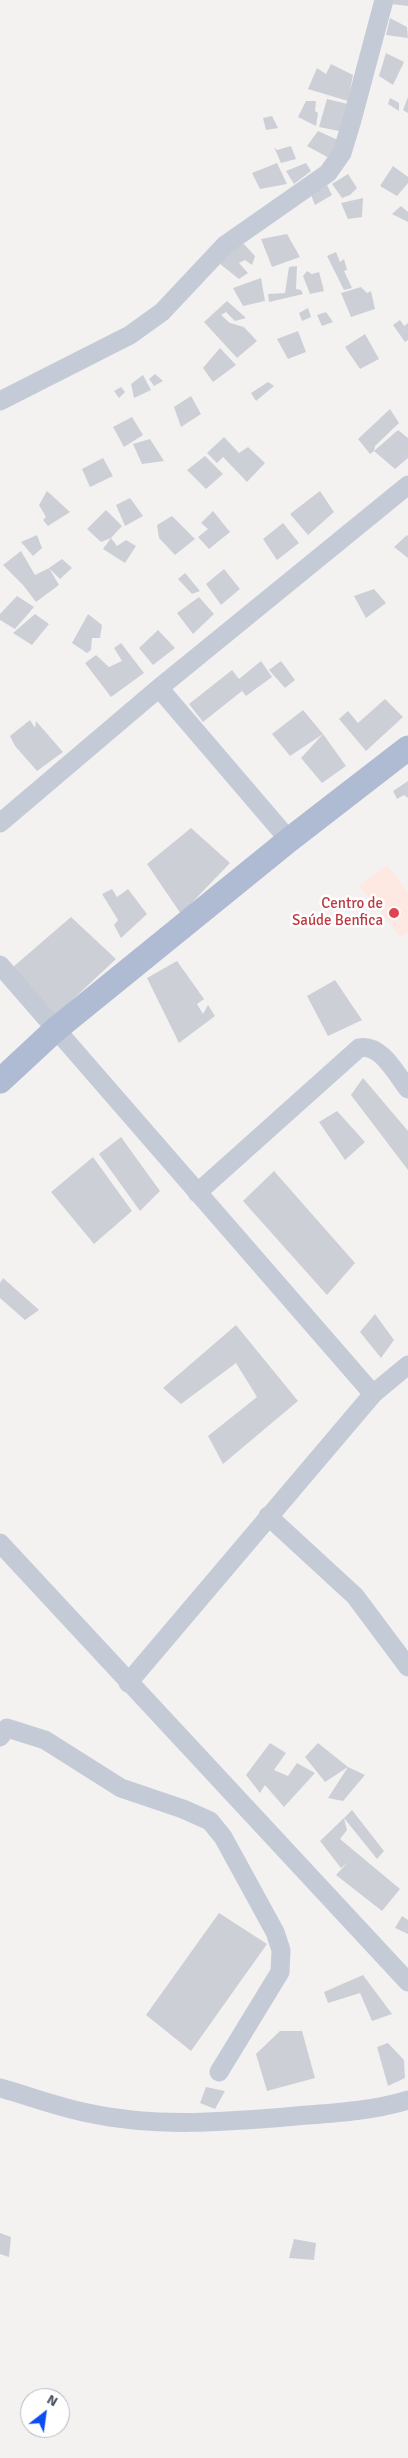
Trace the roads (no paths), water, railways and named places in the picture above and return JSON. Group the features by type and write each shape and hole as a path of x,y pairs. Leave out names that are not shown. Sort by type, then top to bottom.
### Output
{"main road":[{"path":"0,1081 55,1030 289,840 408,748"}],"street":[{"path":"0,401 130,335 162,312 225,245 328,172 342,153 384,0"},
{"path":"0,823 160,688 408,485"},
{"path":"160,688 289,840"},
{"path":"0,965 373,1394"},
{"path":"197,1193 359,1048 368,1046 376,1050 408,1090"},
{"path":"128,1682 373,1394 408,1365"},
{"path":"268,1516 355,1596 408,1667"},
{"path":"0,1543 408,1982"},
{"path":"0,1736 8,1728 45,1740 122,1788 183,1809 210,1821 223,1837 275,1932 281,1950 280,1972 219,2072"},
{"path":"0,2088 87,2113 124,2119 209,2123 329,2114 389,2106 408,2100"}],"place":[{"name":"Centro de Saúde Benfica","path":"394,913"}]}
